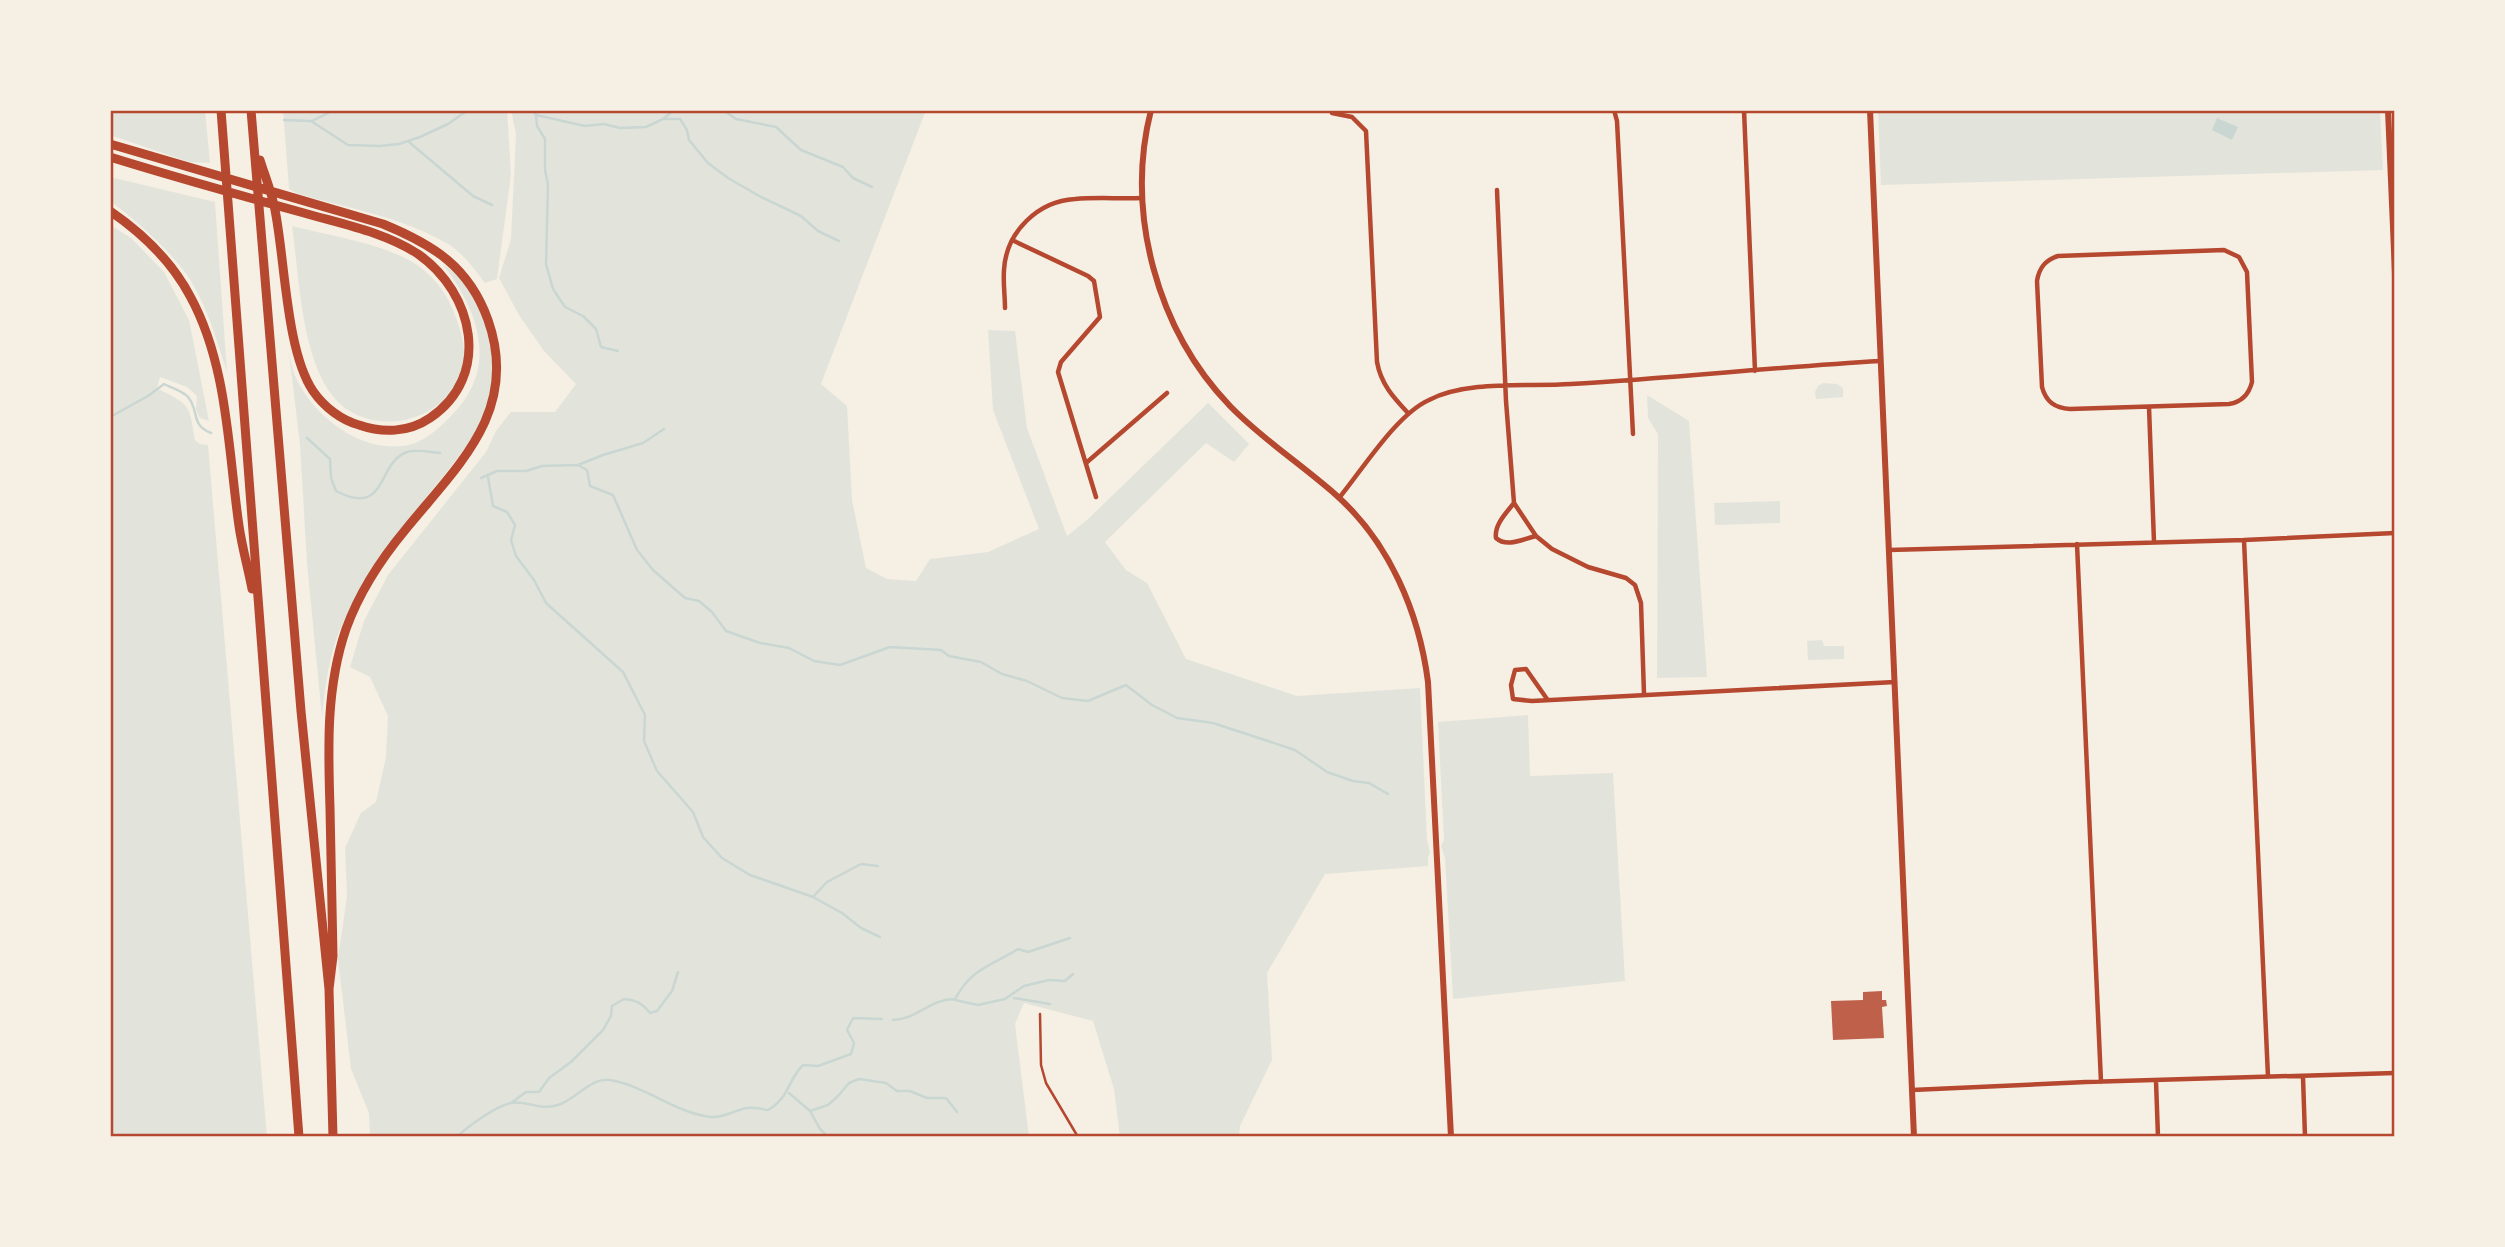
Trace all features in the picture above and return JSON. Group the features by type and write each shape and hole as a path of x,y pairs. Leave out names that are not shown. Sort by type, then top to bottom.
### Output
{"highway":[{"path":"221,110 299,1137"},
{"path":"251,110 301,711 329,989 333,1137"},
{"path":"110,157 185,178 300,212 368,231 406,247 434,267 461,307 469,338 467,366 452,399 422,424 380,431 365,428 342,419 313,391 299,355 275,209 254,141"},
{"path":"110,144 383,224 424,241 458,268 481,300 491,330 497,374 490,414 478,438 456,470 380,563 346,629 336,665 329,719 333,956 329,989"},
{"path":"110,211 132,226 165,261 189,294 207,335 220,388 239,529 259,619"}],"street":[{"path":"1151,110 1143,157 1142,198 1148,244 1159,286 1175,327 1216,390 1243,419 1339,498 1368,531 1390,564 1414,617 1425,663 1451,1137"},
{"path":"1614,110 1617,121 1633,434"},
{"path":"1744,110 1755,371"},
{"path":"1870,110 1914,1137"},
{"path":"2388,110 2392,129 2395,274"},
{"path":"1332,113 1352,117 1366,131 1377,362 1387,390 1408,412"},
{"path":"1497,190 1505,386 1514,503 1536,536 1568,559 1622,576 1635,585 1641,603 1644,694"},
{"path":"1005,309 1004,271 1012,240 1029,218 1051,205 1075,199 1142,198"},
{"path":"1012,240 1094,281 1100,317 1061,362 1058,372 1096,497"},
{"path":"2224,250 2236,254 2245,264 2252,382 2249,392 2239,402 2229,404 2149,407 2065,409 2054,405 2045,397 2042,387 2037,281 2040,269 2047,261 2058,256 2224,250"},
{"path":"1339,498 1408,412 1444,393 1505,386 1631,380 1880,361"},
{"path":"1086,463 1167,393"},
{"path":"2149,407 2154,541"},
{"path":"1514,503 1498,524 1496,538 1501,543 1510,543 1536,536"},
{"path":"1889,550 2395,533"},
{"path":"2244,540 2268,1077"},
{"path":"2077,544 2101,1082"},
{"path":"1547,699 1526,669 1516,670 1511,685 1516,701 1895,682"},
{"path":"1912,1090 2395,1073"},
{"path":"2303,1077 2305,1137"},
{"path":"2156,1081 2158,1137"}],"lane":[{"path":"1040,1014 1041,1065 1046,1083 1078,1137"}],"shaded area":[{"path":"110,110 205,110 210,163 189,162 110,135"},
{"path":"283,110 507,110 511,175 497,279 485,283 468,262 448,244 412,227 298,194 289,189"},
{"path":"511,110 926,110 821,384 847,406 852,500 866,568 887,579 916,581 930,559 988,552 1039,529 993,410 988,330 1015,331 1027,428 1067,536 1208,403 1249,444 1234,462 1206,443 1105,542 1126,570 1147,583 1186,659 1297,696 1420,688 1427,840 1430,853 1428,866 1325,874 1267,973 1272,1060 1240,1126 1239,1137 1120,1137 1114,1089 1093,1021 1024,1003 1015,1024 1029,1137 370,1137 369,1113 351,1069 338,959 347,896 345,848 361,813 376,802 386,757 388,716 370,677 350,667 364,621 388,575 486,452 496,431 511,412 555,412 576,384 544,351 519,315 499,278 511,239 516,134"},
{"path":"1878,110 2380,110 2383,170 1881,185"},
{"path":"2217,118 2238,127 2232,140 2212,130"},
{"path":"110,177 215,202 227,372 207,314 191,281 154,238 110,201"},
{"path":"110,225 131,238 164,272 189,320 209,421 200,418 196,409 197,396 187,387 160,377 157,388 186,406 195,440 208,445 267,1137 110,1137"},
{"path":"292,226 368,244 397,254 417,265 437,283 455,315 464,351 461,372 452,390 438,405 421,415 383,421 364,418 346,409 332,395 314,359 308,337"},
{"path":"442,263 465,282 484,319 491,352 493,380 488,406 477,432 404,526 354,601 333,649 322,717 307,563 300,445 289,352 295,375 304,392 326,418 339,428 369,443 386,446 408,445 426,437 442,425 464,401 474,382 479,362 475,322 456,282"},
{"path":"1823,383 1837,384 1843,388 1843,397 1816,399 1815,392"},
{"path":"1647,395 1689,421 1707,677 1657,678 1658,434 1648,418"},
{"path":"1780,501 1780,523 1715,525 1714,503"},
{"path":"1822,640 1824,646 1844,646 1844,659 1808,660 1807,641"},
{"path":"1528,715 1530,776 1613,773 1625,981 1453,999 1445,858 1441,846 1444,840 1438,722"}],"building":[{"path":"1882,991 1882,1000 1886,1000 1887,1006 1882,1007 1884,1038 1833,1040 1831,1001 1863,1000 1863,992"}],"waterway":[{"path":"312,121 334,110"},
{"path":"284,120 311,121 348,145 380,146 399,144 420,137 448,124 468,110"},
{"path":"534,110 536,115 585,126 604,124 620,128 646,127 674,110"},
{"path":"723,110 736,119 776,127 801,150 843,167 853,178 872,187"},
{"path":"536,115 537,126 545,139 548,184 546,264 553,289 565,307 583,316 596,329 601,347 618,351"},
{"path":"663,119 680,119 687,130 689,140 708,163 728,178 801,216 818,231 839,241"},
{"path":"409,142 473,196 492,205"},
{"path":"110,417 164,384 188,397 200,426 211,433"},
{"path":"578,465 643,443 664,429"},
{"path":"307,438 330,459 331,478 336,491 353,498 365,498 373,493 397,458 407,452 440,453"},
{"path":"481,478 497,471 526,471 542,466 578,465 587,470 590,486 613,495 637,550 653,570 685,598 699,601 712,612 726,631 760,643 789,648 814,661 840,665 890,647 941,650 949,656 981,662 1002,674 1027,681 1062,698 1088,701 1126,685 1152,705 1177,718 1213,723 1295,750 1327,772 1353,781 1369,783 1388,794"},
{"path":"488,477 493,506 507,512 515,525 511,540 516,556 534,580 546,603 623,672 645,715 644,741 657,771 693,812 703,837 722,858 750,875 813,897 880,937"},
{"path":"813,897 827,882 861,864 878,866"},
{"path":"893,1020 910,1016 938,1002 955,999 975,974 1018,949 1028,952 1070,938"},
{"path":"511,1103 526,1092 539,1092 549,1078 571,1062 603,1030 611,1016 612,1006 624,999 638,1003 650,1013 657,1011 672,991 678,972"},
{"path":"955,1000 978,1005 1005,999 1024,986 1049,980 1065,981 1073,974"},
{"path":"1014,998 1050,1004"},
{"path":"457,1137 482,1117 505,1105 517,1102 551,1107 571,1099 590,1085 603,1080 623,1083 698,1115 720,1116 747,1108 768,1110 785,1094 803,1065 818,1066 851,1054 854,1043 847,1030 853,1018 882,1019"},
{"path":"810,1111 828,1105 849,1083 859,1079 886,1083 897,1091 910,1091 927,1098 946,1098 957,1112"},
{"path":"789,1093 810,1111 828,1137"}]}
